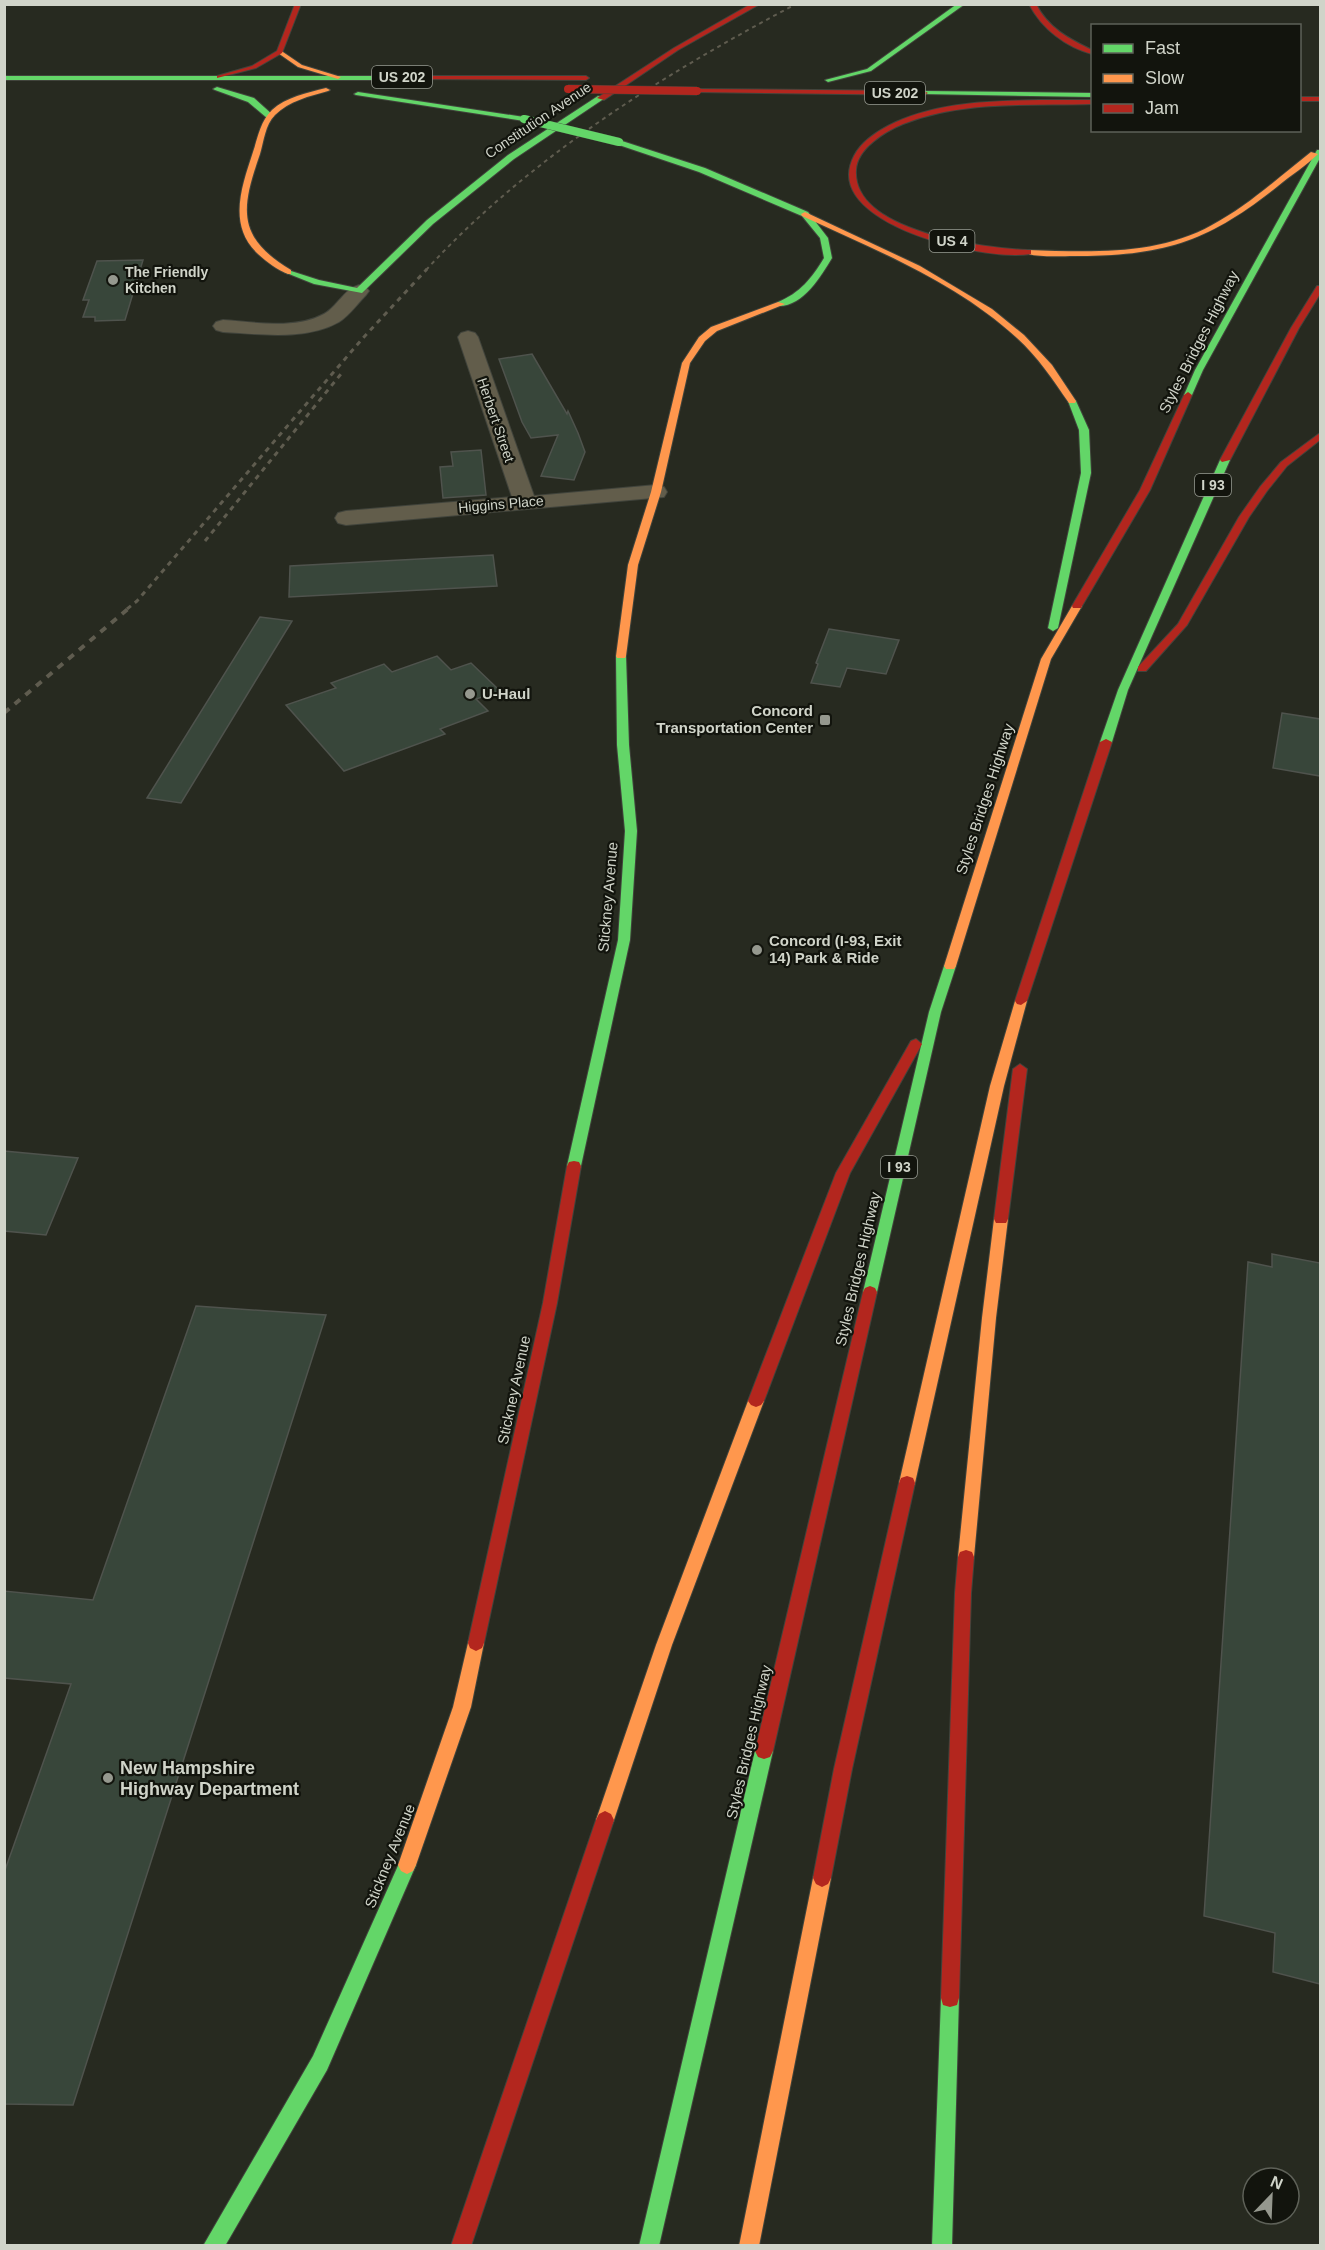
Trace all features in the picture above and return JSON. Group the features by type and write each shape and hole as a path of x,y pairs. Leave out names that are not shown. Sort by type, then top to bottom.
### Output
{"main road":[{"path":"218,83 280,52 298,4"},
{"name":"Constitution Avenue","path":"358,291 430,222 511,157 676,49 757,4"},
{"path":"828,80 851,75 876,65 962,4"},
{"path":"1032,4 1040,20 1047,27 1071,43 1091,52"},
{"path":"280,52 290,63 304,69 338,77"},
{"name":"US 202","path":"4,90 45,84 218,83 338,77 1091,82"},
{"name":"US 202","path":"4,78 45,84"},
{"path":"218,83 251,99 270,116"},
{"name":"US 202","path":"218,83 326,90 568,89 1091,95"},
{"path":"358,291 316,282 281,268 264,258 246,236 242,220 245,181 270,116 284,104 326,90 524,119 619,142 692,166 805,214 892,256 991,312 1031,345 1053,369 1076,408 1085,435 1086,478 1046,659"},
{"name":"US 4","path":"1091,102 999,104 953,109 908,122 879,135 862,149 850,168 849,177 857,195 878,213 911,229 938,238 1024,252 1105,253 1162,245 1207,231 1242,211 1267,189 1320,151"},
{"name":"Styles Bridges Highway","path":"650,2246 935,1011 1046,659 1145,490 1199,370 1320,151"},
{"name":"Stickney Avenue","path":"213,2246 320,2063 414,1849 462,1707 550,1303 571,1177 624,940 631,831 623,745 621,652 633,565 656,492 686,363 702,339 714,329 794,299 810,286 828,258 824,238 805,214"},
{"name":"I 93","path":"749,2246 848,1746 996,1086 1034,958 1123,690 1218,473 1295,328 1320,288"},
{"path":"1123,690 1182,625 1244,517 1263,489 1284,464 1320,436"},
{"path":"942,2246 963,1593 989,1318 1034,958"},
{"path":"461,2246 664,1645 843,1173 935,1011"}],"street":[{"path":"223,326 272,327 317,324 331,319 358,291"},
{"name":"Herbert Street","path":"468,338 525,502"},
{"name":"Higgins Place","path":"346,518 656,492"}],"building":[{"name":"The Friendly Kitchen","path":"143,260 125,320 95,321 95,317 83,317 89,300 83,300 97,261"},
{"path":"532,354 567,414 568,411 585,452 574,480 541,476 558,435 531,438 522,422 499,359"},
{"path":"481,450 486,495 443,498 440,467 453,466 451,452"},
{"path":"493,555 497,586 289,597 290,566"},
{"path":"260,617 292,621 181,803 147,798"},
{"path":"829,629 899,640 886,674 847,668 840,687 811,683"},
{"path":"437,656 451,670 471,663 500,691 476,699 488,711 440,729 445,734 344,771 286,705 336,688 331,683 384,664 392,672"},
{"path":"1282,713 1320,719 1320,776 1273,768"},
{"path":"4,1151 78,1158 46,1235 4,1231"},
{"path":"1272,1254 1320,1263 1320,1984 1273,1972 1275,1933 1204,1916 1248,1262 1272,1267"},
{"name":"New Hampshire Highway Department","path":"196,1306 326,1315 73,2105 4,2104 4,1873 71,1684 4,1678 4,1591 93,1600"}],"railway":[{"path":"426,270 466,229 553,155 647,90 796,4"},
{"path":"127,609 137,601 363,338 427,269"},
{"path":"205,541 341,374"},
{"path":"4,713 129,608"}],"traffic: fast":[{"path":"828,80 869,70 962,4"},
{"path":"4,78 405,78"},
{"path":"217,89 251,100 270,116"},
{"path":"924,93 1091,95"},
{"path":"358,94 524,119"},
{"path":"288,272 317,282 359,291 430,222 511,157 601,98"},
{"path":"524,119 619,142"},
{"path":"619,142 702,170 805,214 824,238 828,258 803,291 781,304"},
{"path":"1188,395 1199,370 1320,152"},
{"path":"1053,628 1086,473 1084,430 1072,401"},
{"path":"1106,742 1123,690 1225,460"},
{"path":"574,1166 624,940 631,831 623,745 621,656"},
{"path":"870,1292 935,1012 950,966"},
{"path":"649,2246 764,1751"},
{"path":"213,2246 320,2063 407,1865"},
{"path":"942,2246 950,1998"}],"traffic: slow":[{"path":"280,52 300,66 338,77"},
{"path":"288,272 269,261 256,248 248,235 243,221 245,189 269,118 290,101 326,90"},
{"path":"1028,252 1122,252 1170,244 1192,237 1213,228 1239,211 1314,154"},
{"path":"805,214 917,268 954,288 989,311 1021,337 1049,367 1072,401"},
{"path":"656,492 686,363 702,339 714,329 781,304"},
{"path":"621,656 633,565 656,492"},
{"path":"950,966 1046,659 1077,606"},
{"path":"907,1483 997,1086 1021,1001"},
{"path":"966,1557 1001,1219"},
{"path":"605,1820 664,1645 756,1401"},
{"path":"407,1865 462,1707 476,1643"},
{"path":"749,2246 822,1878"}],"traffic: jam":[{"path":"219,77 254,67 280,52 298,4"},
{"path":"601,98 676,49 757,4"},
{"path":"1032,4 1043,21 1057,34 1091,52"},
{"path":"405,78 586,78"},
{"path":"568,89 697,91"},
{"path":"697,91 924,93"},
{"path":"1301,99 1320,99"},
{"path":"1028,252 959,245 902,227 870,207 859,194 852,181 852,166 860,151 878,135 899,123 924,115 981,105 1091,102"},
{"path":"1225,460 1295,328 1320,288"},
{"path":"1077,606 1145,490 1188,395"},
{"path":"1142,669 1182,625 1244,517 1263,489 1284,464 1320,436"},
{"path":"1021,1001 1106,742"},
{"path":"756,1401 843,1173 916,1044"},
{"path":"1001,1219 1020,1069"},
{"path":"476,1643 550,1303 574,1166"},
{"path":"764,1751 870,1292"},
{"path":"822,1878 843,1769 907,1483"},
{"path":"950,1998 966,1557"},
{"path":"461,2246 605,1820"}],"place":[{"name":"The Friendly Kitchen","path":"113,280"},
{"name":"U-Haul","path":"470,694"},
{"name":"Concord Transportation Center","path":"825,720"},
{"name":"Concord (I-93, Exit 14) Park & Ride","path":"757,950"},
{"name":"New Hampshire Highway Department","path":"108,1778"}]}
